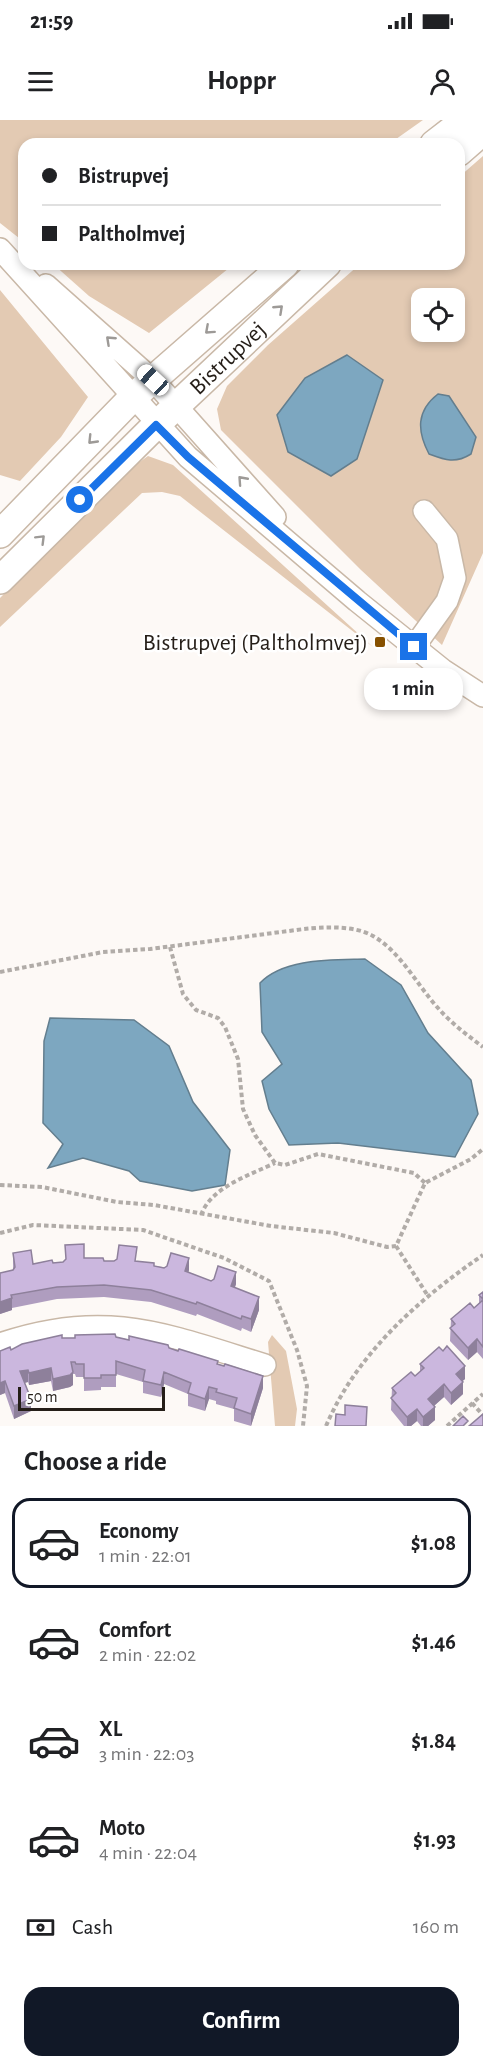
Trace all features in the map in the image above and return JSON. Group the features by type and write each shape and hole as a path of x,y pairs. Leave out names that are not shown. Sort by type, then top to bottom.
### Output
{"main road":[{"path":"442,138 465,120"},
{"path":"465,147 483,131"},
{"name":"Bistrupvej","path":"0,534 132,398 278,270"},
{"name":"Bistrupvej","path":"0,580 166,416 321,270"}],"street":[{"path":"0,248 18,263"},
{"path":"0,248 18,268"},
{"path":"19,270 132,398 166,416"},
{"path":"26,270 107,337 153,380 166,416 188,457 414,647 443,670 483,696"},
{"path":"414,647 447,601 455,578 447,539 424,512"},
{"path":"0,1344 52,1329 110,1325 161,1332 265,1365"}],"path":[{"path":"0,972 103,951 170,946 304,928 329,927 371,935 390,949 439,1010 483,1047"},
{"path":"170,946 183,994 196,1010 218,1018 225,1027 238,1059 243,1109 255,1135 275,1163"},
{"path":"396,1246 425,1183 471,1159 483,1149"},
{"path":"201,1215 206,1203 229,1186 275,1163 285,1165 318,1154 414,1173 425,1183"},
{"path":"0,1185 42,1187 201,1215 334,1233 387,1246 396,1246"},
{"path":"0,1233 33,1225 143,1230 224,1258 268,1281 297,1350 307,1386 303,1426"},
{"path":"396,1246 428,1296"},
{"path":"326,1426 344,1392 366,1359 397,1324 428,1296 483,1255"},
{"path":"447,1426 483,1394"},
{"path":"472,1403 483,1415"}],"shaded area":[{"path":"0,120 423,120 398,138 18,138 18,237 0,223"},
{"path":"483,156 483,553 442,645 361,570 221,430 217,409 227,386 268,345 353,270 465,270 465,172"},
{"path":"60,270 227,270 149,333 89,296"},
{"path":"0,290 88,397 61,437 20,481 0,475"},
{"path":"148,456 173,465 373,647 180,496 162,492 142,493 0,627 0,598 124,473"},
{"path":"272,1335 286,1351 297,1409 295,1426 275,1426 268,1342"}],"water":[{"path":"347,355 383,380 357,459 331,476 288,452 277,415 305,378"},
{"path":"438,394 449,396 476,437 471,454 460,459 450,460 429,454 425,446 421,429 422,414"},
{"path":"365,959 401,985 428,1033 471,1080 478,1114 455,1157 338,1143 289,1145 269,1109 262,1081 282,1064 262,1032 260,983 270,975 295,965 324,960"},
{"path":"50,1018 134,1020 169,1046 193,1102 230,1150 225,1185 192,1191 140,1181 129,1171 83,1158 48,1168 63,1144 43,1123 44,1041"}],"building":[{"path":"84,1244 84,1258 103,1258 104,1261 114,1261 117,1259 119,1245 137,1247 135,1261 154,1263 154,1266 164,1268 167,1266 171,1253 189,1258 185,1271 211,1281 214,1279 218,1266 236,1272 231,1286 259,1297 251,1319 242,1316 241,1319 197,1302 196,1304 151,1290 104,1285 57,1287 11,1295 12,1298 0,1302 0,1273 13,1270 15,1267 13,1253 31,1250 33,1264 52,1260 53,1263 63,1262 66,1259 65,1245"},
{"path":"483,1300 483,1347 477,1339 468,1348 450,1328 455,1324 451,1319 470,1303 474,1308"},
{"path":"115,1334 116,1337 129,1340 129,1336 168,1345 169,1348 178,1351 179,1349 218,1361 217,1364 224,1366 225,1364 263,1376 251,1414 234,1408 237,1398 216,1392 217,1389 209,1387 205,1399 188,1393 191,1383 164,1372 161,1385 143,1381 145,1370 116,1361 116,1375 101,1375 101,1378 84,1378 84,1364 75,1362 71,1362 73,1372 70,1375 53,1379 51,1368 29,1373 28,1370 20,1371 31,1399 14,1406 5,1381 0,1383 0,1351 62,1335 62,1338 75,1338 75,1335"},
{"path":"447,1346 465,1366 456,1374 463,1382 451,1393 444,1384 428,1399 435,1407 423,1417 417,1409 407,1417 391,1398 396,1393 392,1388 411,1372 415,1376 424,1368 420,1364 439,1347 443,1351"},
{"path":"345,1405 367,1407 366,1426 335,1426 336,1414 345,1415"},
{"path":"483,1414 483,1426 469,1426"},
{"path":"463,1416 468,1421 463,1426 453,1426"}],"place":[{"name":"Bistrupvej (Paltholmvej)","path":"380,642"}],"route":[{"path":"80,500 156,425 188,457 414,647"}]}
